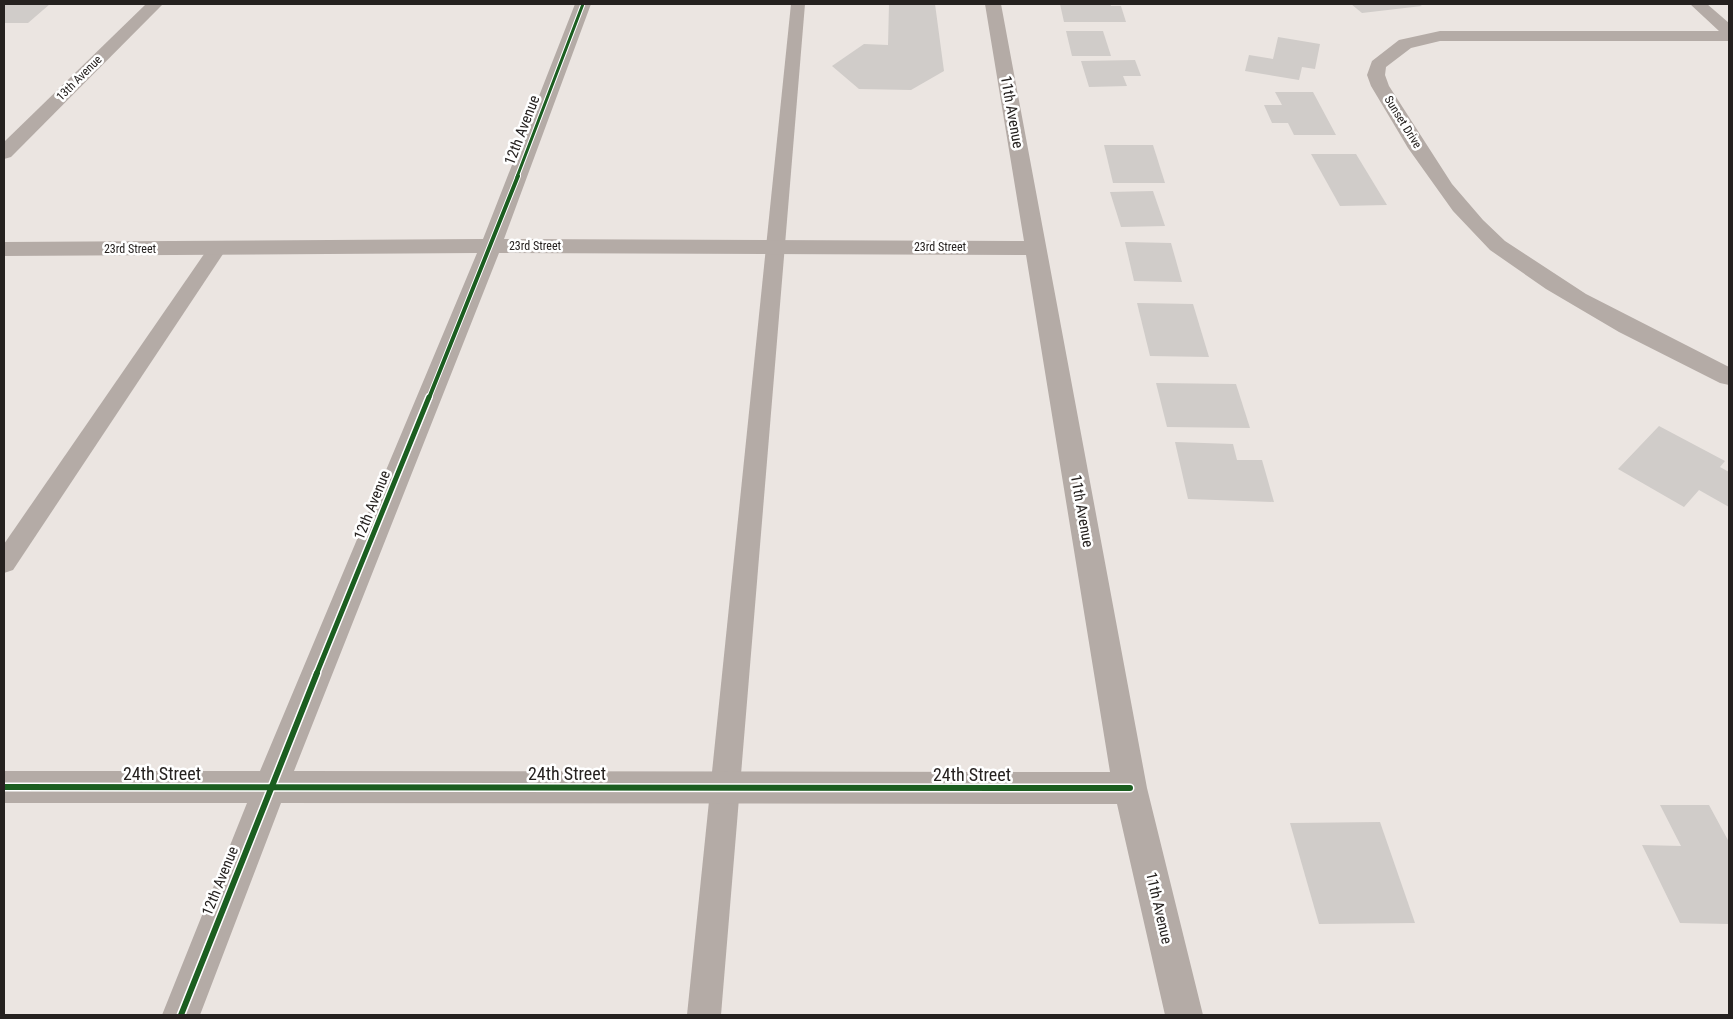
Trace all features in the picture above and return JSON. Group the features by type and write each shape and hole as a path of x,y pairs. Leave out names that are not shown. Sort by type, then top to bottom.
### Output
{"street":[{"name":"13th Avenue","path":"4,153 155,4"},
{"name":"12th Avenue","path":"181,1015 271,786 491,246 583,4"},
{"name":"11th Avenue","path":"993,4 1130,788 1184,1015"},
{"path":"1698,4 1729,31"},
{"name":"Sunset Drive","path":"1729,36 1440,36 1406,44 1378,65 1376,75 1380,86 1435,175 1460,208 1494,243 1549,282 1597,310 1729,377"},
{"name":"23rd Street","path":"4,250 491,246 1036,248"},
{"name":"24th Street","path":"4,787 1130,788"}],"lane":[{"path":"704,1015 798,4"},
{"path":"4,563 218,248"}],"building":[{"path":"4,4 50,4 28,23 4,23"},
{"path":"889,4 935,4 944,71 911,90 859,89 832,66 864,44 888,45"},
{"path":"1060,4 1110,4 1111,6 1121,6 1126,22 1064,22"},
{"path":"1351,4 1418,4 1422,6 1362,13"},
{"path":"1066,31 1103,31 1111,56 1072,56"},
{"path":"1278,37 1320,44 1315,69 1302,67 1299,80 1245,71 1249,55 1273,59"},
{"path":"1135,60 1141,76 1123,76 1127,86 1089,87 1081,61"},
{"path":"1275,92 1313,92 1336,135 1294,135 1288,123 1272,123 1264,105 1282,105"},
{"path":"1104,145 1153,145 1165,183 1113,183"},
{"path":"1311,154 1356,154 1387,205 1340,206"},
{"path":"1153,191 1165,226 1121,227 1110,192"},
{"path":"1125,242 1171,243 1182,282 1134,281"},
{"path":"1137,303 1193,304 1209,357 1150,356"},
{"path":"1156,383 1236,384 1250,428 1167,427"},
{"path":"1659,426 1725,461 1720,467 1729,472 1729,507 1699,490 1684,507 1618,469"},
{"path":"1175,442 1233,444 1237,460 1262,460 1274,502 1188,499"},
{"path":"1660,805 1709,805 1729,842 1729,924 1680,923 1642,845 1681,846"},
{"path":"1380,822 1415,923 1319,924 1290,823"}],"cycle path":[{"path":"181,1015 271,786 491,246 583,4"},
{"path":"4,787 1130,788"}]}
